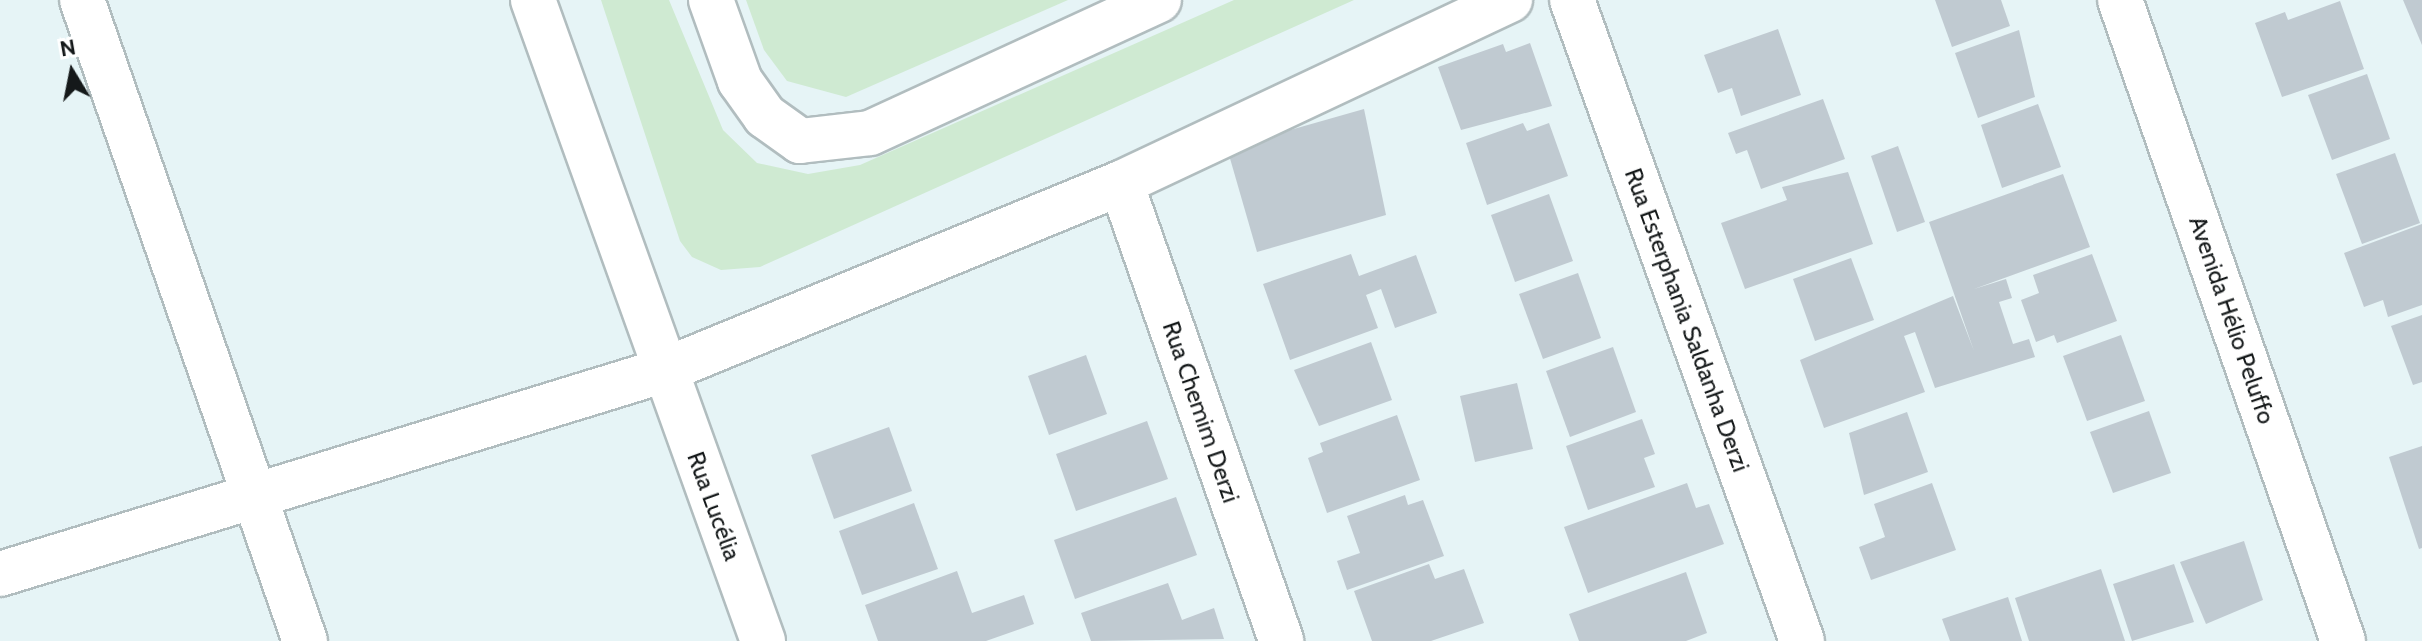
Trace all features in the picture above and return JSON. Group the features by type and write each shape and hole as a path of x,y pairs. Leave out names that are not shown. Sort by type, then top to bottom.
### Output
{"street":[{"path":"82,0 305,641"},
{"name":"Rua Lucélia","path":"533,0 763,641"},
{"path":"711,0 740,81 765,116 800,141 870,133 1159,0"},
{"path":"0,574 665,370 1121,183 1510,0"},
{"name":"Rua Esterphania Saldanha Derzi","path":"1572,0 1802,641"},
{"name":"Avenida Hélio Peluffo","path":"2120,0 2343,641"},
{"name":"Rua Chemim Derzi","path":"1121,183 1281,641"}],"green space":[{"path":"601,0 669,0 723,130 757,163 808,174 860,165 1234,0 1354,0 760,267 721,270 692,257 680,241"},
{"path":"746,0 1068,0 846,97 787,81 764,50"}],"building":[{"path":"1935,0 2001,0 2010,26 1952,47"},
{"path":"2403,0 2422,0 2422,45"},
{"path":"2340,1 2364,69 2282,97 2255,23 2285,12 2288,20"},
{"path":"1778,29 1801,95 1741,116 1732,88 1718,93 1704,55"},
{"path":"2019,30 2035,97 1978,118 1955,53"},
{"path":"1530,43 1552,106 1461,130 1438,67 1503,44 1506,52"},
{"path":"2367,74 2390,139 2332,160 2308,95"},
{"path":"1823,99 1845,159 1761,189 1747,150 1736,154 1728,133"},
{"path":"2038,104 2061,167 2002,188 1981,125"},
{"path":"1364,109 1386,215 1257,252 1227,148"},
{"path":"1523,123 1527,131 1549,123 1568,176 1487,205 1466,143"},
{"path":"1898,146 1925,222 1897,232 1871,156"},
{"path":"2395,153 2420,223 2362,244 2336,174"},
{"path":"1848,172 1873,244 1745,289 1721,223 1787,200 1782,187"},
{"path":"2063,174 2090,247 1974,289 2006,279 2012,298 1999,302 2013,344 2029,339 2035,357 1935,388 1915,332 1904,336 1925,392 1824,428 1800,360 1953,296 1974,351 1929,222"},
{"path":"1549,194 1573,261 1515,282 1491,215"},
{"path":"2422,224 2422,305 2388,317 2383,300 2364,307 2344,253"},
{"path":"1351,254 1359,276 1416,255 1437,313 1395,328 1381,289 1366,295 1378,328 1290,360 1263,284"},
{"path":"2092,254 2117,321 2057,343 2054,335 2036,342 2021,300 2039,293 2033,275"},
{"path":"1851,258 1874,320 1815,341 1793,279"},
{"path":"1578,273 1601,338 1543,359 1519,294"},
{"path":"2422,315 2422,382 2413,385 2391,326"},
{"path":"2121,335 2145,401 2087,421 2063,356"},
{"path":"1371,342 1392,400 1319,426 1294,370"},
{"path":"1613,347 1636,412 1570,437 1546,371"},
{"path":"1086,355 1107,414 1049,435 1028,376"},
{"path":"1517,383 1533,449 1475,462 1460,396"},
{"path":"2149,411 2171,473 2113,493 2090,432"},
{"path":"1907,412 1928,472 1864,495 1849,433"},
{"path":"1397,415 1420,480 1327,513 1308,458 1323,452 1320,443"},
{"path":"1642,419 1655,454 1644,458 1655,487 1588,510 1566,446"},
{"path":"1147,421 1168,479 1076,511 1056,454"},
{"path":"889,427 912,491 834,519 811,455"},
{"path":"2422,446 2422,548 2419,549 2389,457"},
{"path":"1687,483 1696,508 1709,504 1724,544 1588,593 1564,527"},
{"path":"1932,483 1956,550 1871,580 1859,547 1885,537 1874,504"},
{"path":"1405,495 1408,505 1423,500 1444,556 1347,590 1337,561 1360,553 1347,516"},
{"path":"1176,497 1197,555 1075,599 1054,540"},
{"path":"914,503 938,569 862,595 839,531"},
{"path":"2244,541 2263,600 2206,624 2180,562"},
{"path":"1429,564 1435,579 1464,569 1484,623 1431,641 1372,641 1354,591"},
{"path":"2174,564 2194,622 2132,641 2113,584"},
{"path":"2101,569 2125,641 2029,641 2015,598"},
{"path":"957,571 972,613 1024,595 1034,624 986,641 878,641 865,605"},
{"path":"1686,572 1707,633 1686,641 1579,641 1569,614"},
{"path":"1168,583 1182,620 1214,608 1224,639 1091,641 1081,613"},
{"path":"2008,597 2022,641 1950,641 1942,619"}]}
